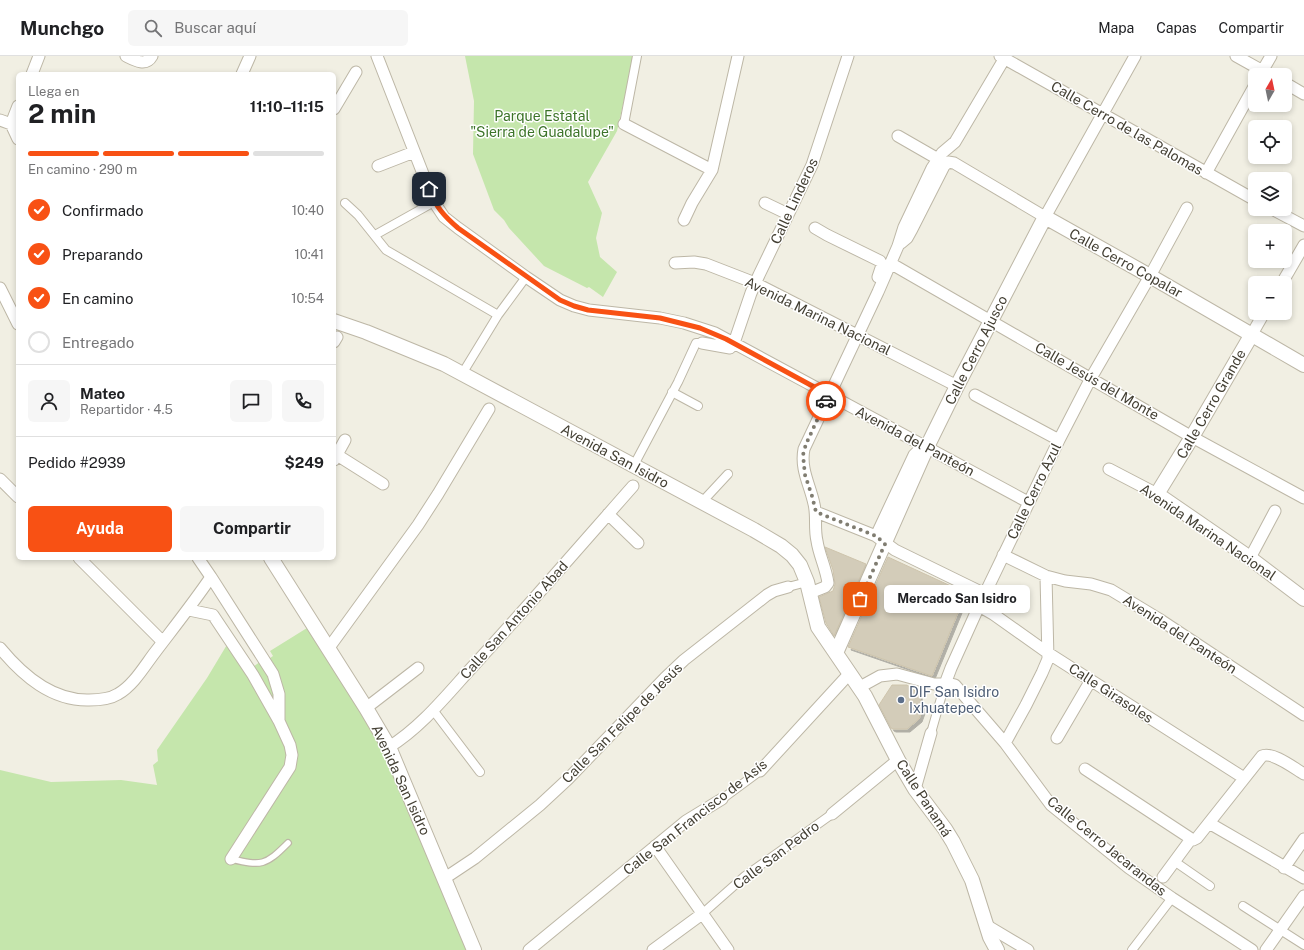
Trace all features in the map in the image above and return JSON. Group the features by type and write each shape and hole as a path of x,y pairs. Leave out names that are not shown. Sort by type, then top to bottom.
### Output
{"street":[{"path":"33,72 39,56"},
{"path":"126,56 142,63 150,60 152,56"},
{"path":"243,72 250,56"},
{"name":"Avenida del Panteón","path":"377,56 434,202 444,217 526,277 560,300 574,306 588,310 660,318 684,323 715,333 1028,502"},
{"path":"637,56 624,124 712,170"},
{"path":"684,220 692,203 712,170 738,56"},
{"name":"Calle Linderos","path":"734,343 755,283 812,165 848,56"},
{"name":"Calle Cerro Ajusco","path":"836,654 880,540 957,386 1045,217 1134,56"},
{"path":"1236,56 1255,68"},
{"path":"1266,68 1271,56"},
{"path":"809,587 825,587 828,583 817,541 816,512 805,475 803,455 806,444 871,307 898,246 904,227 943,160 942,153 955,142 1003,57"},
{"name":"Calle Cerro de las Palomas","path":"1003,57 1248,196"},
{"path":"336,106 356,72"},
{"path":"1292,87 1304,94"},
{"path":"1206,173 1248,98"},
{"path":"16,108 5,122 16,136"},
{"name":"Calle Cerro Copalar","path":"898,136 943,160 954,163 1045,217 1304,365"},
{"path":"378,166 414,152"},
{"path":"376,235 434,202"},
{"path":"345,203 376,235 386,250 498,315"},
{"path":"765,203 788,214"},
{"name":"Calle Cerro Azul","path":"915,789 945,684 979,606 1028,502 1091,378 1150,276 1187,208"},
{"path":"1285,216 1304,226"},
{"path":"814,228 881,262 882,265 873,289 871,307"},
{"path":"1286,276 1302,251"},
{"name":"Avenida Marina Nacional","path":"675,263 694,262 706,264 755,283 957,386"},
{"name":"Calle Jesús del Monte","path":"890,263 1192,437 1304,498"},
{"path":"462,374 498,315 526,277"},
{"path":"0,288 16,320"},
{"name":"Calle Cerro Grande","path":"1157,494 1260,320"},
{"name":"Avenida San Isidro","path":"336,322 444,364 754,530 781,546 792,555 800,565 809,587 818,627 836,654"},
{"path":"634,466 696,343 730,348 734,343"},
{"path":"672,392 698,406"},
{"path":"975,395 1059,440"},
{"path":"328,649 418,525 489,409"},
{"path":"345,440 336,457 383,484"},
{"name":"Avenida Marina Nacional","path":"1109,469 1157,494 1250,558 1304,599"},
{"path":"702,502 728,474"},
{"path":"0,479 16,495"},
{"name":"Calle San Antonio Abad","path":"389,747 402,739 433,710 492,646 633,486"},
{"path":"1250,558 1275,511"},
{"path":"816,512 880,540 895,550 985,594"},
{"path":"608,514 638,543"},
{"name":"Avenida del Panteón","path":"1003,555 1046,576 1065,581 1096,585 1111,590 1159,619 1304,715"},
{"path":"81,560 163,642"},
{"path":"199,560 272,674 279,694 278,721"},
{"name":"Avenida San Isidro","path":"272,560 389,747 474,950"},
{"path":"1005,742 1042,673 1048,653 1046,576"},
{"path":"0,648 9,660 28,677 54,694 77,700 99,700 118,694 133,681 189,610 211,577"},
{"name":"Calle San Felipe de Jesús","path":"445,878 460,869 540,805 568,779 684,660 767,595 774,591 788,587 809,587"},
{"path":"213,615 228,604"},
{"name":"Calle Girasoles","path":"979,606 993,614 1048,653 1244,778"},
{"path":"189,610 213,615 253,675 290,745 292,755 290,768 231,859"},
{"path":"245,663 259,653"},
{"name":"Calle Panamá","path":"836,654 860,687 915,789 945,829 964,862 972,880 990,936 997,950"},
{"path":"366,708 418,668"},
{"name":"Calle San Francisco de Asís","path":"529,950 686,821 722,799 760,771 850,673"},
{"name":"Calle Cerro Jacarandas","path":"860,687 880,676 897,674 934,684 951,684 958,688 1005,742 1051,805 1129,868 1252,950"},
{"path":"1057,738 1091,680"},
{"path":"433,710 480,772"},
{"path":"1085,770 1191,839 1197,838 1244,778 1265,754 1275,757 1304,774"},
{"name":"Calle San Pedro","path":"653,950 702,914 745,876 832,814 898,760"},
{"path":"1209,823 1284,868 1304,878"},
{"path":"1162,877 1191,839"},
{"path":"1284,868 1304,839"},
{"path":"655,846 728,950"},
{"path":"1174,861 1210,886"},
{"path":"1266,950 1304,896"},
{"path":"1132,950 1172,898"},
{"path":"1242,906 1304,944"},
{"path":"986,925 1028,950"}],"lane":[{"path":"231,859 251,864 267,862 288,843"}],"green space":[{"name":"Parque Estatal \"Sierra de Guadalupe\"","path":"465,56 634,56 617,131 588,182 602,213 596,238 600,257 617,272 603,297 589,287 587,288 544,266 494,210 473,154 474,101"},
{"path":"307,628 383,748 466,950 0,950 0,770 51,782 121,780 157,785 153,765 158,761 157,750 207,678 228,643 253,667 261,661 263,663 273,656 270,651"}],"building":[{"path":"825,547 866,564 834,636 826,623 819,597 833,591 835,584 833,570"},
{"path":"888,557 966,593 932,676 848,647"},
{"name":"DIF San Isidro Ixhuatepec","path":"892,685 907,685 918,693 923,708 919,719 907,729 891,728 879,705"}],"way so far":[{"path":"826,401 806,444 803,455 805,475 816,512 876,536 885,544 860,599"}],"place":[{"name":"Mercado San Isidro","path":"860,599"},
{"name":"DIF San Isidro Ixhuatepec","path":"901,700"}],"route":[{"path":"429,189 434,202 444,217 560,300 588,310 660,318 684,323 715,333 829,395 826,401"}]}
